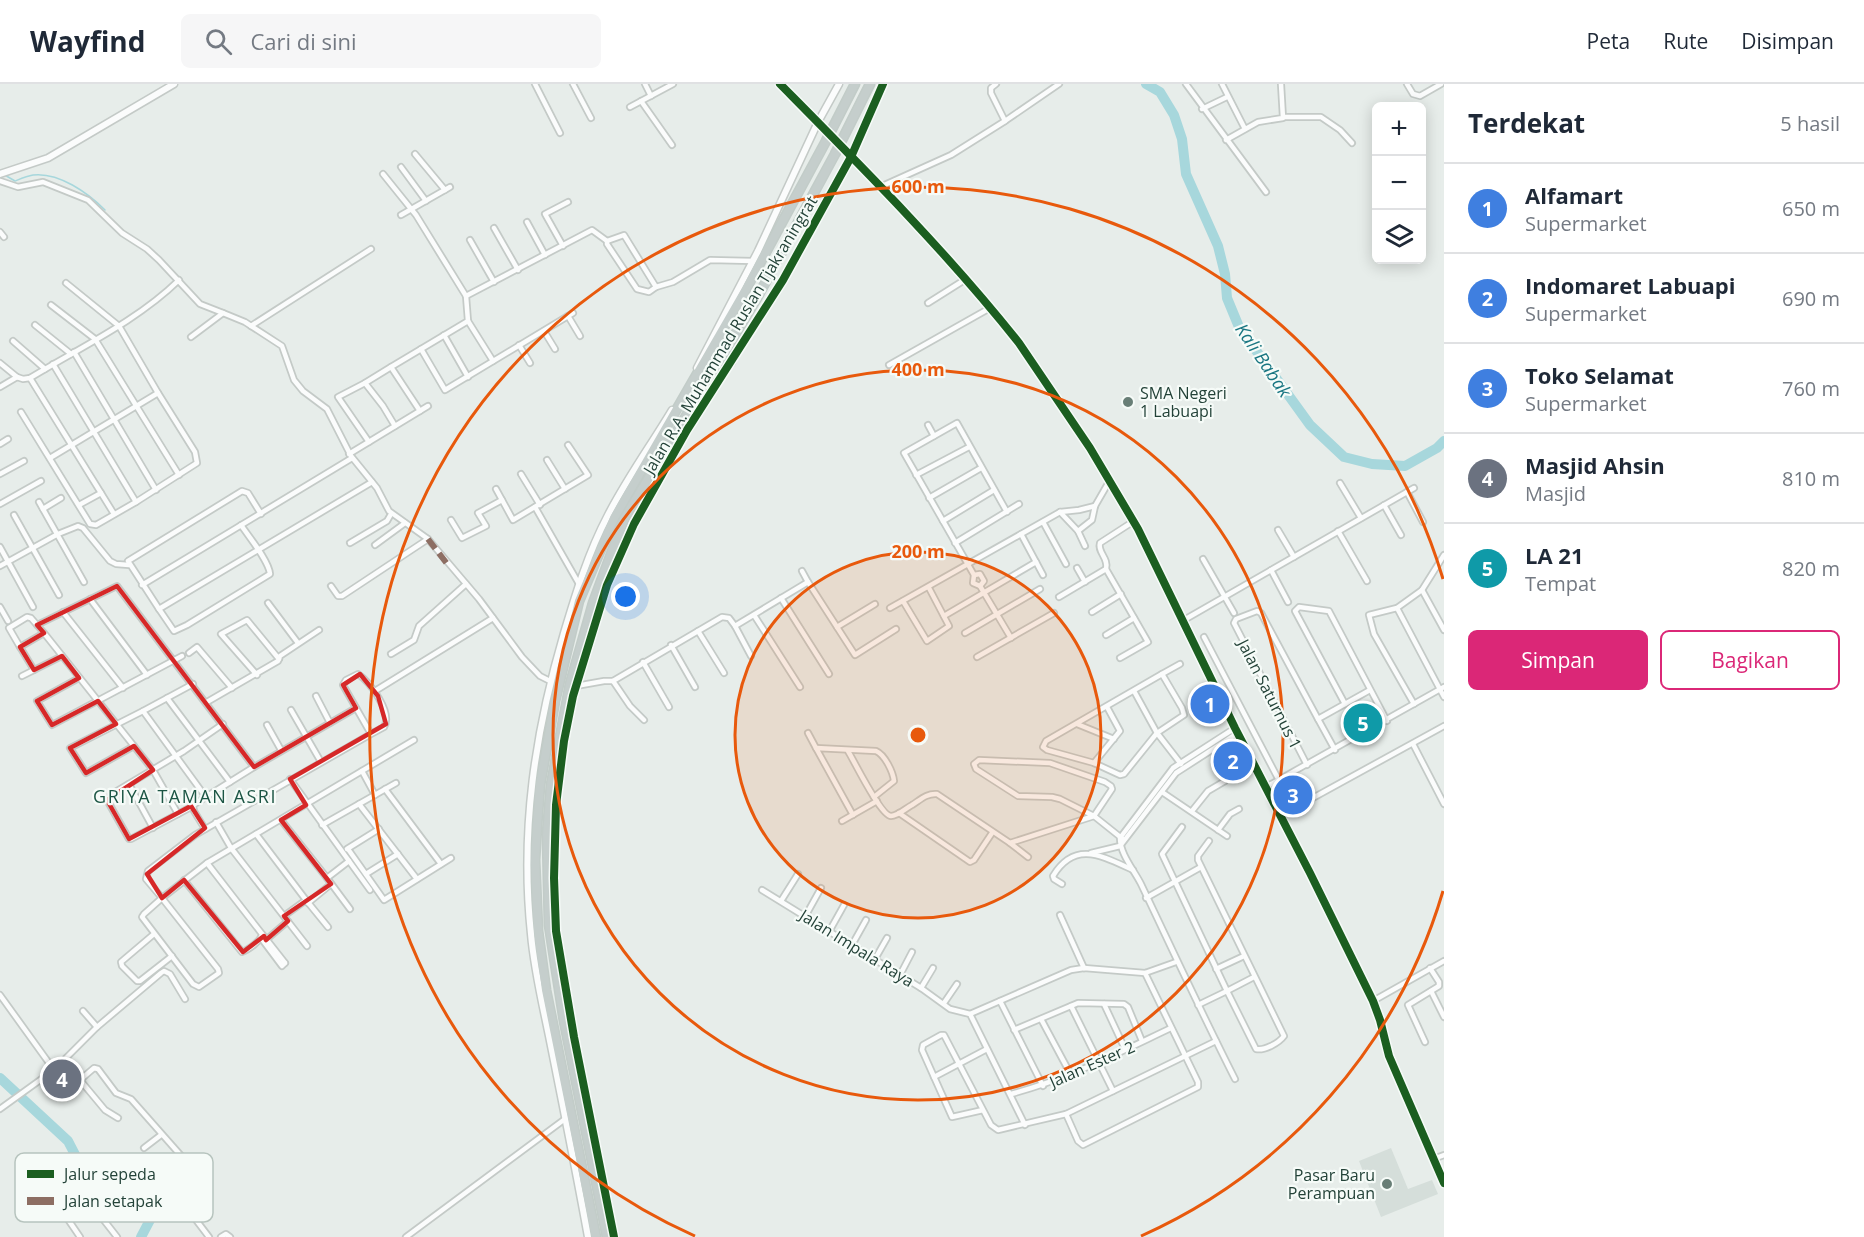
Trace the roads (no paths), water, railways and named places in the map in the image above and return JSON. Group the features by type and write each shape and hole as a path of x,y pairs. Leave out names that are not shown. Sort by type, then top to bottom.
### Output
{"highway":[{"name":"Jalan R.A. Muhammad Ruslan Tjakraningrat","path":"596,1237 546,990 538,931 535,861 540,785 555,700 579,601 614,518 746,289 855,84"},
{"name":"Jalan R.A. Muhammad Ruslan Tjakraningrat","path":"607,1237 549,933 546,880 551,784 570,684 592,603 624,519 757,298 870,84"},
{"path":"701,389 730,362"},
{"path":"688,388 697,368"},
{"path":"687,430 688,411"},
{"path":"660,430 674,416"}],"street":[{"path":"2,173 33,165 48,158 174,84"},
{"path":"535,84 560,133"},
{"path":"573,84 591,118"},
{"path":"645,84 651,96"},
{"path":"630,107 673,84"},
{"path":"780,84 966,279 1019,343 1110,480 1134,521 1184,620 1236,730 1315,882 1373,1001 1389,1056 1444,1183"},
{"name":"Jalan R.A. Muhammad Ruslan Tjakraningrat","path":"588,1237 531,934 528,828 532,777 550,681 579,584 607,516 697,368 753,261 818,122 839,84"},
{"name":"Jalan R.A. Muhammad Ruslan Tjakraningrat","path":"614,1237 574,1037 556,931 554,878 556,805 564,741 576,686 607,585 634,524 687,430 783,280 851,157 883,84"},
{"path":"996,84 991,88 991,93 1005,122"},
{"path":"880,187 951,155 1005,122 1059,84"},
{"path":"1185,84 1266,192"},
{"path":"1222,84 1245,129"},
{"path":"1284,117 1281,84 1287,84"},
{"path":"1407,84 1413,93 1420,96 1441,84"},
{"path":"1202,109 1227,97"},
{"path":"641,101 672,145"},
{"path":"1226,140 1263,121 1284,117 1321,117 1340,130 1352,142"},
{"path":"401,215 448,189 415,154"},
{"path":"400,167 426,201"},
{"path":"383,174 411,209 466,296 468,321 493,361"},
{"path":"0,181 18,187 44,182 88,200 123,233 147,249 200,304 215,312 238,318 282,346 294,380 303,391 327,409 351,456 372,482 391,514 428,539 528,664 540,676 550,681"},
{"path":"563,246 545,214 567,202"},
{"path":"527,222 545,255"},
{"path":"494,228 518,270"},
{"path":"466,296 592,230 607,241 637,289 649,292 656,286 673,282 710,260 753,261"},
{"path":"0,232 4,237"},
{"path":"607,241 624,235 656,286"},
{"path":"471,240 494,282"},
{"path":"251,326 371,249"},
{"path":"928,303 966,279"},
{"path":"0,363 23,380 30,378 119,326 179,280"},
{"path":"21,412 90,524 93,525 179,476 198,461 195,452 119,326 66,283"},
{"path":"51,305 95,339 179,476"},
{"path":"889,365 990,308"},
{"path":"191,337 223,313"},
{"path":"421,349 445,390 571,315 580,336"},
{"path":"369,442 338,397 468,321"},
{"path":"35,325 73,353 156,490"},
{"path":"544,331 555,349"},
{"path":"444,335 468,376"},
{"path":"14,340 45,369"},
{"path":"519,345 530,363"},
{"path":"53,364 136,502"},
{"path":"391,368 420,411"},
{"path":"0,387 17,377"},
{"path":"30,378 114,514"},
{"path":"365,383 395,426"},
{"path":"50,458 158,393"},
{"path":"142,585 261,514 369,442 428,406"},
{"path":"1007,512 957,423 904,453 974,575 973,583 980,586 1011,638"},
{"path":"928,425 934,436"},
{"path":"0,444 9,439"},
{"path":"496,489 513,520 588,475 568,445"},
{"path":"916,475 969,447"},
{"path":"547,460 565,489"},
{"path":"0,474 24,461"},
{"path":"929,498 981,468"},
{"path":"521,474 579,584"},
{"path":"1078,531 1092,520 1095,506 1110,480"},
{"path":"0,504 41,481"},
{"path":"159,609 372,482"},
{"path":"1340,483 1361,518"},
{"path":"1184,620 1414,488"},
{"path":"943,521 994,490"},
{"path":"241,525 271,571 270,574 175,631 128,561 242,491 248,493 261,514"},
{"path":"1407,492 1423,522"},
{"path":"79,505 101,493"},
{"path":"43,509 61,498"},
{"path":"451,520 462,538 486,526 478,513 501,500"},
{"path":"39,502 84,582"},
{"path":"955,543 1019,504"},
{"path":"1384,505 1401,535"},
{"path":"890,608 1060,512 1095,506"},
{"path":"1060,512 1078,531 1085,546"},
{"path":"350,543 387,521 391,514"},
{"path":"14,515 58,595"},
{"path":"1120,658 1148,642 1106,569 1107,561 1099,548 1100,543 1134,521"},
{"path":"1043,522 1066,564"},
{"path":"375,545 405,523"},
{"path":"0,566 75,526 80,526 110,561 119,565 129,565"},
{"path":"1278,531 1293,557"},
{"path":"1338,531 1367,581"},
{"path":"1021,534 1043,575"},
{"path":"332,586 338,596 342,596 428,539"},
{"path":"0,547 33,607"},
{"path":"1443,557 1444,565"},
{"path":"1414,705 1374,634 1369,615 1397,608 1422,590 1443,557"},
{"path":"1203,559 1234,613"},
{"path":"944,616 1036,562"},
{"path":"1077,568 1085,582"},
{"path":"1059,597 1106,569"},
{"path":"1271,570 1288,602"},
{"path":"802,571 855,655 896,629"},
{"path":"974,575 980,574 983,577 984,581 980,586"},
{"path":"735,626 808,582"},
{"path":"390,654 414,640 419,626 466,584"},
{"path":"37,625 117,586 254,767"},
{"path":"903,601 927,641 949,626 929,588"},
{"path":"965,633 1040,589"},
{"path":"1422,590 1444,630"},
{"path":"1092,612 1120,594"},
{"path":"781,598 829,674"},
{"path":"90,599 147,675"},
{"path":"268,603 298,643"},
{"path":"837,627 874,604"},
{"path":"1345,704 1295,611 1299,608 1325,610 1330,614 1387,721"},
{"path":"1397,608 1442,688 1444,697"},
{"path":"1,610 8,621"},
{"name":"Jalan Saturnus 1","path":"1307,765 1234,623 1236,619 1257,611 1261,613 1318,719"},
{"path":"63,612 123,688"},
{"path":"977,657 1054,613"},
{"path":"754,615 800,687"},
{"path":"576,686 613,681 671,645 727,616 751,656"},
{"path":"34,670 9,628 28,617 44,633 153,770 178,814"},
{"path":"375,691 493,618"},
{"path":"1106,635 1134,618"},
{"path":"257,675 221,634 246,619 279,659"},
{"path":"207,702 257,675 280,656 319,630"},
{"path":"698,631 724,673"},
{"path":"20,647 44,633"},
{"path":"1204,637 1294,808"},
{"path":"671,645 695,687"},
{"path":"189,653 197,647 232,688"},
{"path":"22,676 62,656"},
{"path":"79,678 37,701 52,725 182,656"},
{"path":"643,662 669,707"},
{"path":"1162,674 1184,714 1157,733 1124,774 1120,775 1094,763 1043,747 1046,741 1107,707 1162,674 1180,664"},
{"path":"371,734 344,686 346,680 360,674 375,691 387,721 384,727 216,822 176,849 147,874 146,879 162,898 219,973 198,987 142,916 162,898 184,880 207,863 414,740"},
{"path":"613,681 630,706 644,720"},
{"path":"134,746 86,773 70,748 193,684"},
{"path":"1266,787 1442,688"},
{"path":"1335,750 1318,719 1371,690"},
{"path":"1134,691 1157,733 1182,764"},
{"path":"316,696 330,723"},
{"path":"167,698 230,782"},
{"path":"1094,763 1120,732 1107,707"},
{"path":"223,724 177,756 112,794 107,800 129,839 133,839 193,806 205,796 281,750 356,708"},
{"path":"291,710 321,762"},
{"path":"143,711 205,796"},
{"path":"1077,724 1114,739"},
{"path":"267,725 281,750"},
{"path":"1280,816 1444,726"},
{"path":"1235,1079 1120,846 1122,839 1182,764 1236,730"},
{"path":"808,733 853,815"},
{"path":"1413,744 1444,804"},
{"path":"816,748 876,751 881,753 894,776 894,781 876,799 842,821"},
{"path":"848,751 888,815 899,813 926,796 937,794 1028,857"},
{"path":"1010,843 1094,816 1112,789 1111,786 1050,763 979,760 974,764 977,770 1012,794 1023,797 1055,798 1094,816 1122,839"},
{"path":"1149,806 1182,764"},
{"path":"362,771 375,795"},
{"path":"290,779 322,825 366,874 384,900 451,858"},
{"path":"1192,811 1208,791 1225,781"},
{"path":"322,825 396,783"},
{"path":"129,784 153,828"},
{"path":"385,789 441,864"},
{"path":"1162,792 1227,836"},
{"path":"359,804 417,879"},
{"path":"193,806 205,829"},
{"path":"1218,830 1230,814 1239,809"},
{"path":"899,813 970,862 975,860 992,833"},
{"path":"281,820 350,909"},
{"path":"216,822 231,848 307,946"},
{"path":"1182,827 1162,854 1256,1049 1262,1050 1281,1040 1284,1034 1201,867 1198,856 1209,841"},
{"path":"345,851 378,829"},
{"path":"256,834 328,927"},
{"path":"1062,884 1053,877 1062,862 1120,846"},
{"path":"345,851 349,861 370,890"},
{"path":"1091,853 1133,870"},
{"path":"366,874 398,854"},
{"path":"327,878 349,861"},
{"path":"207,863 282,966 285,963 264,939"},
{"path":"1146,898 1201,867"},
{"path":"781,901 798,874"},
{"path":"184,880 242,952 288,921"},
{"path":"284,916 331,884"},
{"path":"806,915 821,888"},
{"name":"Jalan Impala Raya","path":"762,890 830,930 950,1009 970,1014"},
{"path":"830,930 844,905"},
{"path":"1060,915 1084,968"},
{"path":"852,945 866,920"},
{"path":"154,933 121,962 122,966 137,981 140,981 172,956"},
{"path":"875,959 887,938"},
{"path":"900,975 912,952"},
{"path":"1216,969 1244,956"},
{"path":"1373,1001 1444,961"},
{"path":"1025,1125 970,1014 1071,970 1084,968 1145,973 1176,962"},
{"path":"921,988 933,968"},
{"path":"1425,1042 1408,1005 1440,985 1430,968"},
{"path":"0,1109 54,1070 97,1027 165,971 170,974 185,999"},
{"path":"1066,1114 1080,1144 1083,1145 1198,1085 1145,973"},
{"path":"1198,1005 1254,977"},
{"path":"944,1003 957,984"},
{"path":"1431,992 1444,1017"},
{"path":"0,995 54,1070"},
{"path":"1000,1001 1043,1086"},
{"path":"1014,1030 1080,1003 1126,1005 1142,1041"},
{"path":"1104,1004 1125,1049"},
{"path":"1071,1006 1113,1091"},
{"path":"83,1011 97,1027"},
{"path":"1041,1019 1071,1075"},
{"name":"Jalan Ester 2","path":"1011,1094 1043,1086 1071,1075 1171,1028"},
{"path":"983,1110 952,1118 922,1048 941,1035 945,1036 991,1125 998,1130 1066,1114 1216,1041"},
{"path":"934,1077 987,1049"},
{"path":"64,1061 105,1110 118,1118"},
{"path":"80,1080 94,1068 98,1068 117,1094 130,1099 177,1153"},
{"path":"406,1237 565,1119"},
{"path":"144,1148 161,1135"},
{"path":"1433,1159 1444,1155"},
{"path":"70,1222 80,1237"},
{"path":"105,1222 115,1235 107,1237"},
{"path":"197,1222 209,1237"},
{"path":"221,1237 225,1234 230,1237"}],"waterway":[{"name":"Kali Babak","path":"1146,84 1160,92 1174,115 1182,139 1186,174 1218,246 1225,274 1227,298 1239,327 1310,425 1344,457 1372,464 1405,466 1437,448 1444,441"},
{"path":"3,174 15,181 33,175 63,180 82,191 105,210"},
{"path":"0,1078 68,1141 74,1153"},
{"path":"141,1237 149,1222"}],"place":[{"name":"SMA Negeri 1 Labuapi","path":"1128,402"},
{"name":"Alfamart","path":"1210,704"},
{"name":"LA 21","path":"1363,723"},
{"name":"Indomaret Labuapi","path":"1233,761"},
{"name":"Toko Selamat","path":"1293,795"},
{"name":"Masjid Ahsin","path":"62,1079"},
{"name":"Pasar Baru Perampuan","path":"1387,1184"}],"district":[{"name":"GRIYA TAMAN ASRI","path":"185,796"}]}
